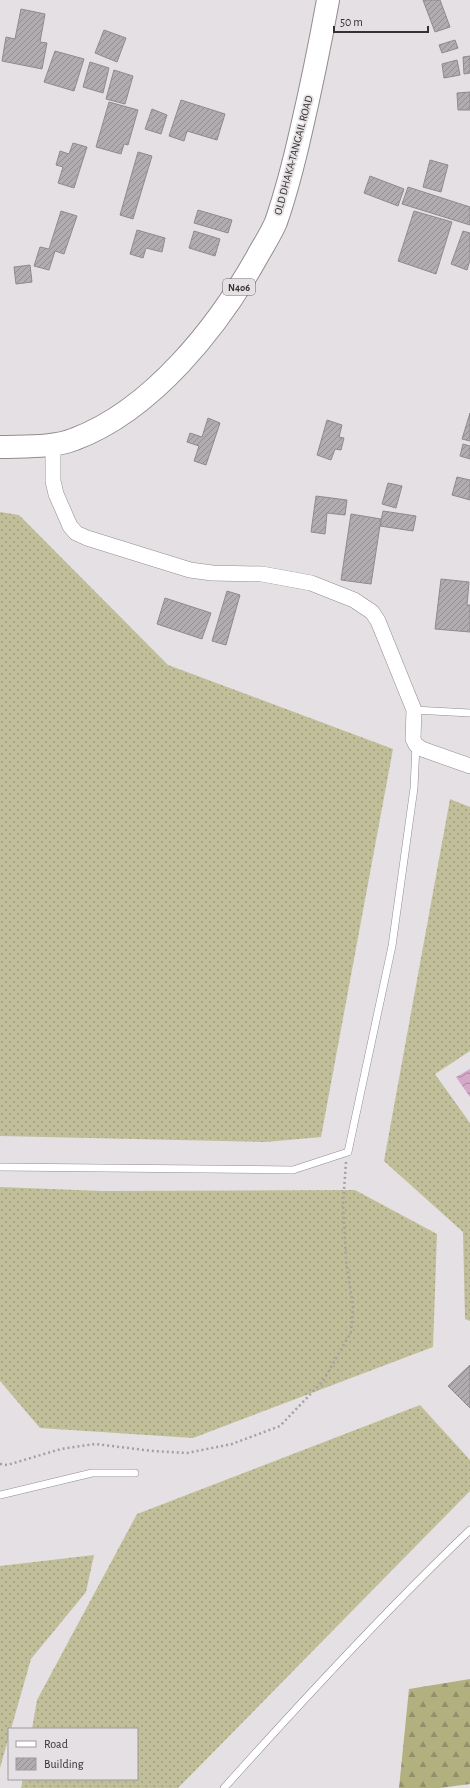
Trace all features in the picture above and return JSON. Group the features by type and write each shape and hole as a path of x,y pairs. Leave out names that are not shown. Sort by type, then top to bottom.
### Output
{"highway":[{"name":"OLD DHAKA-TANGAIL ROAD","path":"0,448 53,444 75,440 98,429 122,414 148,394 183,361 202,340 221,315 248,273 275,224 292,169 317,64 328,0"}],"street":[{"path":"53,444 53,481 56,494 70,526 76,533 87,538 190,570 212,573 262,574 294,579 330,590 354,600 372,612 378,621 414,710 413,739 416,745 422,749 470,766"}],"lane":[{"path":"414,710 470,713"},
{"path":"0,1167 293,1170 348,1152 392,946 414,788 416,745"},
{"path":"0,1494 92,1473 135,1473"},
{"path":"224,1788 294,1711 438,1561 470,1530"}],"path":[{"path":"0,1464 7,1465 61,1449 95,1444 153,1452 187,1453 232,1444 280,1426 323,1381 351,1332 353,1306 346,1260 343,1204 345,1168 348,1152"}],"shaded area":[{"path":"0,512 19,515 168,665 393,749 321,1137 265,1142 0,1136"},
{"path":"450,799 470,807 470,1051 435,1074 470,1123 470,1321 465,1319 463,1232 384,1161"},
{"path":"0,1187 102,1191 355,1190 437,1234 433,1347 193,1438 40,1428 0,1381"},
{"path":"420,1405 470,1460 470,1491 178,1788 21,1788 23,1780 138,1780 138,1728 32,1728 37,1700 137,1514"},
{"path":"94,1555 86,1592 31,1659 11,1728 8,1728 8,1740 0,1768 0,1566"}],"green space":[{"path":"470,1679 470,1784 440,1788 399,1788 409,1689"}],"water":[{"path":"470,1069 470,1097 456,1077"}],"building":[{"path":"423,0 440,0 450,27 435,32"},
{"path":"21,9 45,14 40,42 47,43 42,69 2,61 6,37 15,39"},
{"path":"104,30 126,38 117,62 95,53"},
{"path":"455,40 458,48 442,53 439,45"},
{"path":"55,51 84,59 74,91 44,82"},
{"path":"470,56 470,73 464,74 463,57"},
{"path":"457,60 460,75 444,78 442,64"},
{"path":"90,62 109,68 103,93 83,87"},
{"path":"114,70 133,76 125,104 106,99"},
{"path":"470,92 470,110 458,110 457,93"},
{"path":"181,100 225,114 217,140 187,131 184,141 169,136"},
{"path":"109,102 138,110 128,145 124,144 121,154 96,147"},
{"path":"152,109 167,115 161,134 145,129"},
{"path":"73,143 87,147 74,188 58,183 63,167 56,165 60,151 69,154"},
{"path":"138,152 152,156 133,219 120,215"},
{"path":"430,160 448,165 441,192 423,187"},
{"path":"370,176 404,189 398,206 364,193"},
{"path":"408,187 470,207 470,225 402,204"},
{"path":"198,210 232,220 228,233 194,223"},
{"path":"61,211 77,216 64,254 55,251 49,270 34,266 40,247 49,249"},
{"path":"414,211 452,222 436,274 398,261"},
{"path":"137,230 165,238 162,252 146,248 143,258 130,254"},
{"path":"194,231 220,239 215,256 189,248"},
{"path":"463,231 470,233 470,260 467,270 451,264"},
{"path":"30,265 32,282 16,284 14,267"},
{"path":"470,413 470,441 462,439"},
{"path":"208,418 220,423 206,465 194,461 199,446 187,442 190,433 202,437"},
{"path":"327,420 342,425 339,437 344,438 341,450 335,449 331,460 317,455"},
{"path":"463,444 470,446 470,459 460,456"},
{"path":"457,477 470,480 470,500 452,495"},
{"path":"388,483 402,486 396,508 382,504"},
{"path":"316,496 347,500 345,515 327,513 325,534 311,532"},
{"path":"383,511 416,516 413,531 380,526"},
{"path":"351,514 381,519 371,584 341,580"},
{"path":"441,579 469,582 467,605 470,605 470,632 435,629"},
{"path":"227,591 240,595 226,645 212,641"},
{"path":"165,598 211,613 202,639 157,624"},
{"path":"470,1365 470,1408 448,1386"}]}
